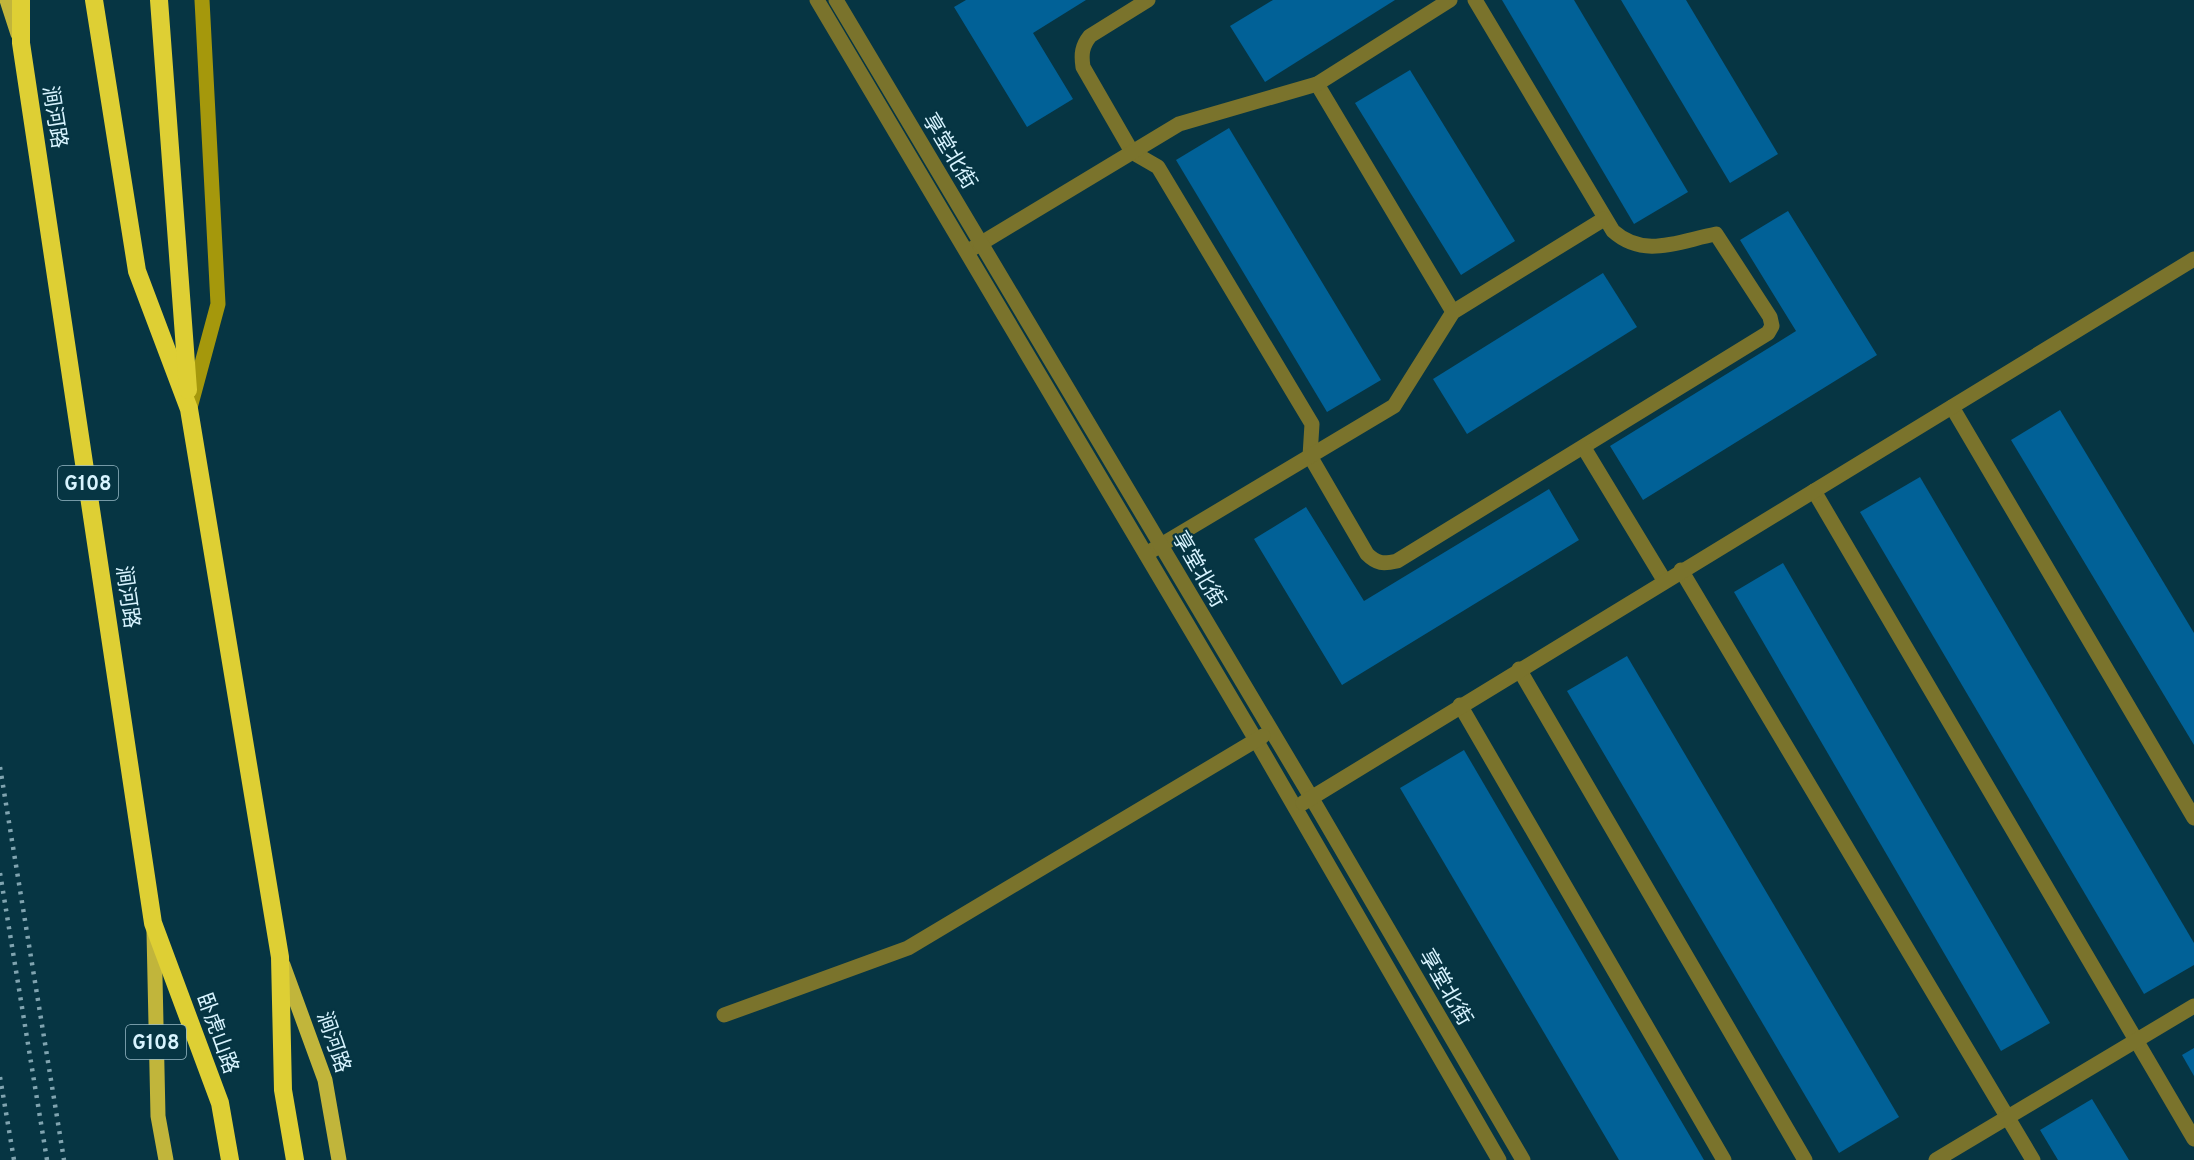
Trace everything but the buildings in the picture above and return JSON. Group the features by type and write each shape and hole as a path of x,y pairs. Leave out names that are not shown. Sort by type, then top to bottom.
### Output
{"highway":[{"name":"涧河路","path":"21,0 21,43 153,924"},
{"name":"涧河路","path":"94,0 137,272 189,409 280,957"},
{"path":"159,0 189,409"},
{"name":"卧虎山路","path":"153,924 220,1104 230,1160"},
{"path":"280,957 283,1090 295,1160"}],"main road":[{"name":"涧河路","path":"7,0 21,43"},
{"name":"涧河路","path":"153,924 158,1116 166,1160"},
{"name":"涧河路","path":"280,957 325,1080 339,1160"}],"street":[{"name":"涧河路","path":"189,409 218,304 202,0"},
{"name":"享堂北街","path":"817,0 1256,740 1499,1160"},
{"name":"享堂北街","path":"836,0 1270,732 1311,797 1523,1160"},
{"path":"1148,0 1090,36 1083,44 1081,54 1083,67 1132,152 1158,167 1312,424 1310,456 1367,554 1374,561 1382,564 1397,561 1584,448 1768,333 1772,326 1770,317 1716,234 1651,247 1638,246 1625,241 1604,219 1475,0"},
{"path":"967,252 1179,124 1317,84 1450,0"},
{"path":"1317,84 1453,312"},
{"path":"1146,554 1394,406 1453,312 1604,219"},
{"path":"1295,807 2194,259"},
{"path":"1952,407 2194,818"},
{"path":"1584,448 1664,580"},
{"path":"1814,491 2194,1139"},
{"path":"1682,570 2033,1160"},
{"path":"1519,669 1805,1160"},
{"path":"1460,705 1724,1160"},
{"path":"724,1015 908,948 1270,732"},
{"path":"1936,1160 2194,1006"}],"railway":[{"path":"0,767 64,1160"},
{"path":"0,873 47,1160"},
{"path":"0,1077 14,1160"}]}
